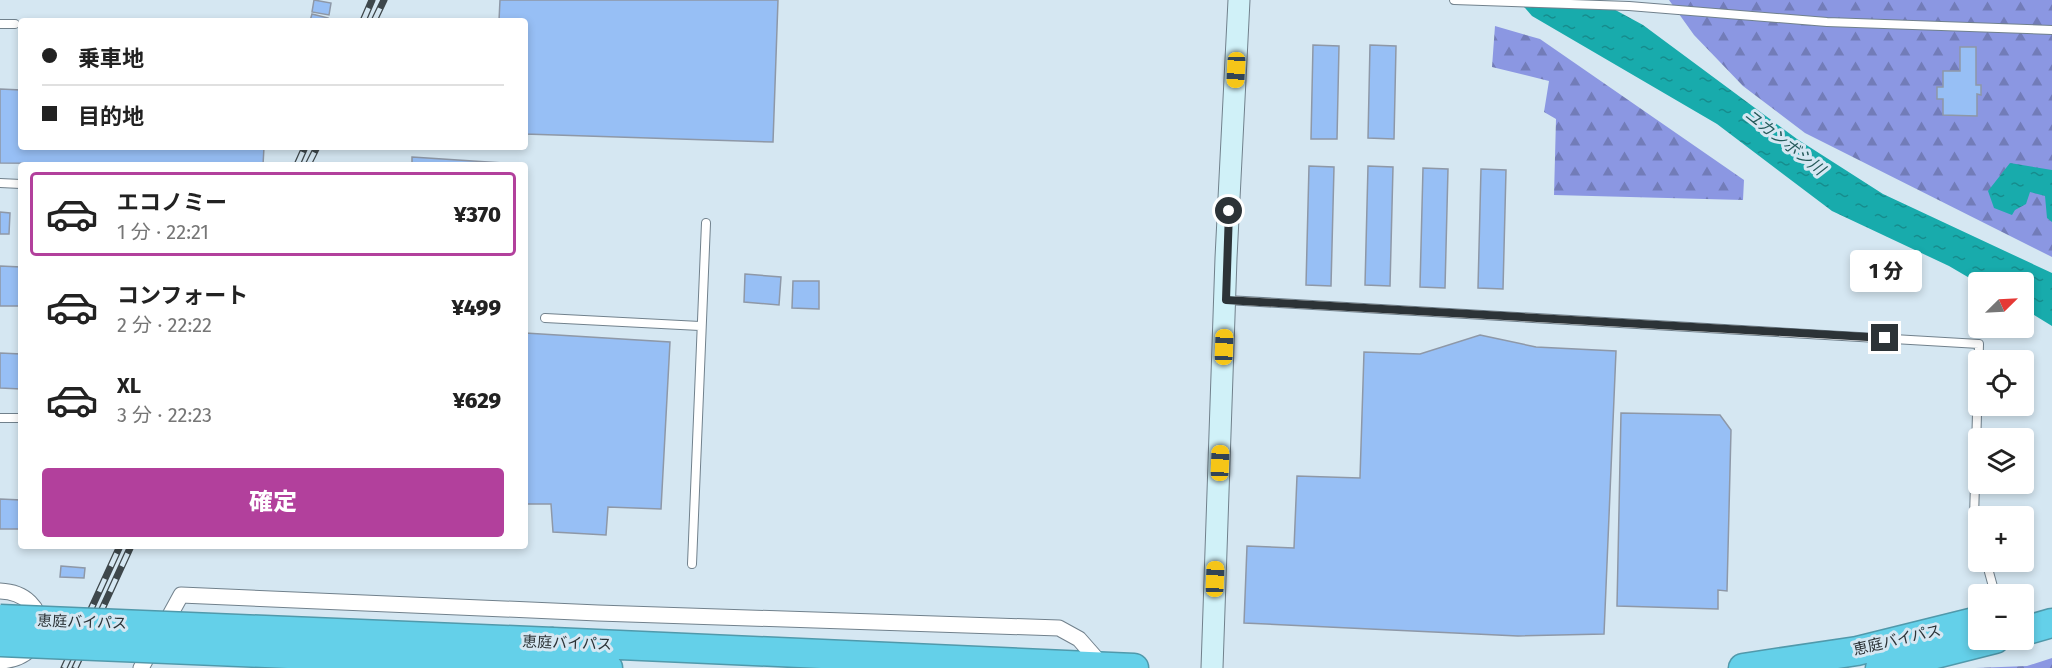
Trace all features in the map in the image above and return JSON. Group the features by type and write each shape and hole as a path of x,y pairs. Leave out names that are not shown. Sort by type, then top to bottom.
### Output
{"highway":[{"path":"2034,608 2052,604"},
{"name":"恵庭バイパス","path":"0,619 552,654 608,668"},
{"path":"2034,628 2052,623"},
{"name":"恵庭バイパス","path":"1743,668 1857,651 1934,652 1968,628"},
{"name":"恵庭バイパス","path":"0,642 1101,664 1134,668"},
{"name":"恵庭バイパス","path":"1880,668 1968,645"}],"street":[{"path":"1212,668 1239,0"},
{"path":"0,591 21,595 30,602 40,624 39,635 26,655 15,660 0,661"},
{"path":"141,668 181,595 524,610 1059,628 1079,639 1101,664"},
{"path":"521,668 524,610"}],"lane":[{"path":"1454,0 1629,6 1827,22 2052,30"},
{"path":"0,24 15,24"},
{"path":"0,183 18,184"},
{"path":"692,564 706,223"},
{"path":"1226,300 1979,344 1974,506"},
{"path":"545,318 700,326"},
{"path":"0,418 18,418"}],"green space":[{"path":"1669,0 2052,0 2052,257 1805,133 1743,86 1694,35"},
{"path":"1495,26 1540,39 1744,180 1743,200 1554,195 1556,119 1544,112 1549,81 1492,67"},
{"path":"2052,658 2052,668 1975,668 2027,666"}],"water":[{"name":"ユカンボシ川","path":"1518,0 1597,0 1643,25 1797,139 1883,194 2052,273 2052,326 2034,315 2034,272 1968,272 1968,277 1832,211 1717,124 1532,16"},
{"path":"2010,163 2052,170 2052,222 2047,218 2045,196 2030,192 2026,204 2015,210 2012,215 1994,208 1988,191"}],"building":[{"path":"314,0 331,3 329,15 312,12"},
{"path":"500,0 778,0 773,142 528,134 528,18 499,18"},
{"path":"312,14 328,18 311,18"},
{"path":"1313,45 1339,46 1337,139 1311,139"},
{"path":"1370,45 1396,46 1394,139 1368,138"},
{"path":"1960,47 1976,47 1976,85 1981,85 1981,95 1977,94 1977,116 1943,115 1943,99 1937,99 1937,87 1943,87 1943,71 1960,71"},
{"path":"0,89 18,90 18,150 264,150 263,162 0,163"},
{"path":"412,157 488,162 412,162"},
{"path":"1309,166 1334,167 1331,286 1306,285"},
{"path":"1368,166 1393,167 1390,286 1365,285"},
{"path":"1423,168 1448,169 1445,288 1420,287"},
{"path":"1481,169 1506,170 1503,289 1478,288"},
{"path":"0,212 10,213 9,234 0,234"},
{"path":"0,266 18,267 18,306 0,306"},
{"path":"745,274 781,277 779,305 744,302"},
{"path":"793,281 819,281 819,309 792,308"},
{"path":"528,333 670,342 661,509 608,507 606,535 553,532 551,504 528,504"},
{"path":"1480,335 1536,347 1616,351 1604,634 1518,636 1244,623 1247,546 1294,548 1297,476 1360,478 1364,352 1420,354"},
{"path":"0,353 18,354 18,389 0,388"},
{"path":"1621,413 1720,415 1731,430 1727,591 1718,590 1718,609 1617,606"},
{"path":"0,499 18,500 18,529 0,529"},
{"path":"61,566 85,568 84,578 60,577"}],"railway":[{"path":"364,18 372,0"},
{"path":"375,18 384,0"},
{"path":"298,162 304,150"},
{"path":"310,162 316,150"},
{"path":"64,668 119,549"},
{"path":"75,668 130,549"}],"route":[{"path":"1229,211 1226,300 1885,338"}]}
